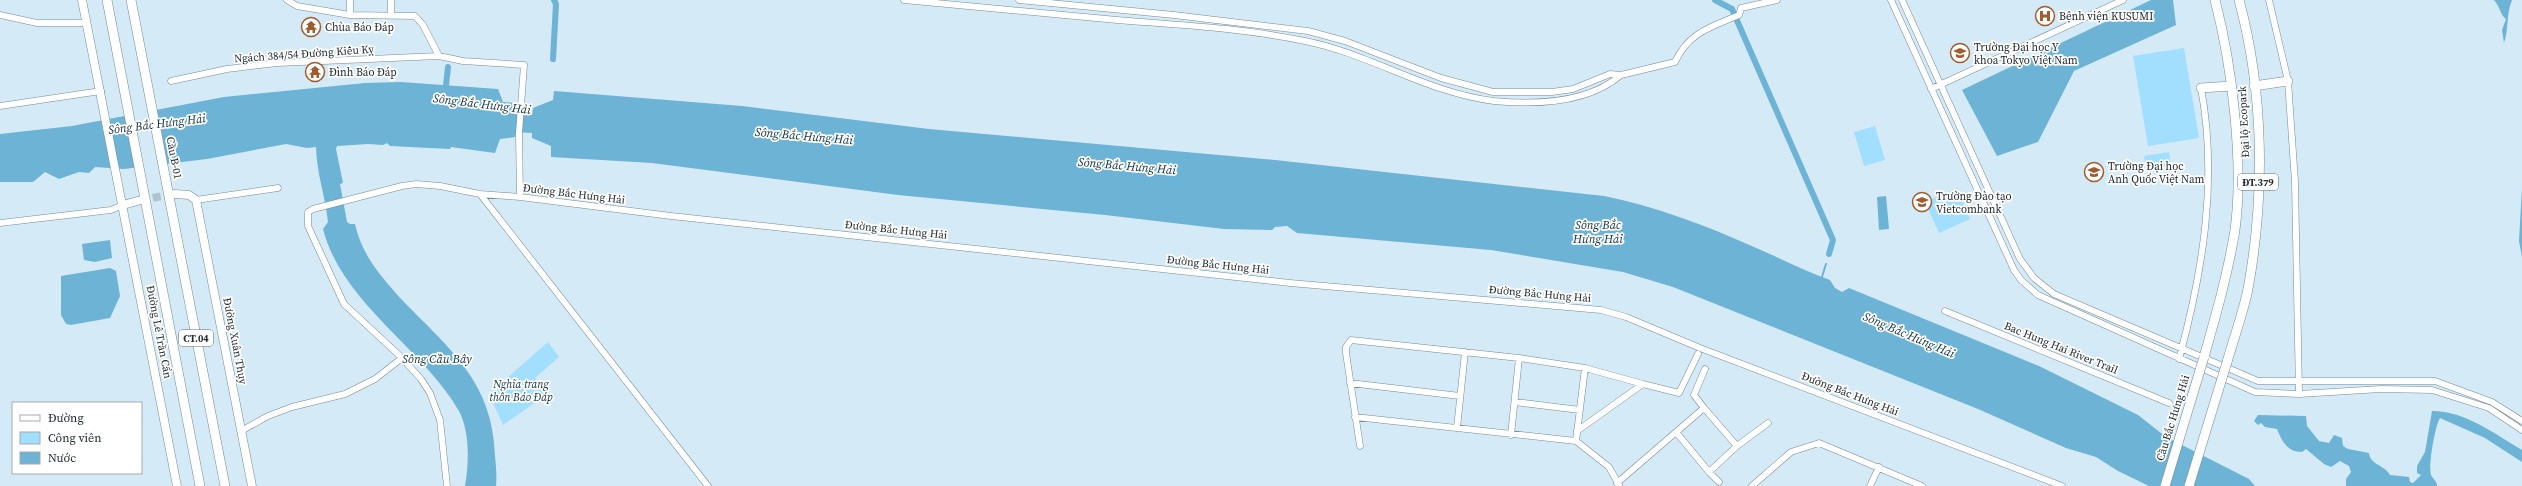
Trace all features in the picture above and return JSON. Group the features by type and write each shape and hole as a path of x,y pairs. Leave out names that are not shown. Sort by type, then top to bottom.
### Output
{"highway":[{"name":"CT.04","path":"106,0 124,88 143,198 200,486"},
{"name":"Cầu B-01","path":"131,0 147,83 171,192"},
{"name":"Đại lộ Ecopark","path":"2204,357 2228,271 2235,228 2237,145 2227,49 2215,0"},
{"name":"Đại lộ Ecopark","path":"2189,486 2248,291 2253,256 2258,197 2258,138 2250,48 2239,0"},
{"path":"2254,86 2288,81"},
{"path":"2201,88 2231,86"},
{"name":"CT.04","path":"171,192 225,486"},
{"name":"Cầu Bắc Hưng Hải","path":"2165,486 2204,357"}],"main road":[{"path":"82,0 101,91"},
{"name":"Đường Lê Trần Cẩn","path":"101,91 177,486"},
{"path":"171,192 189,195 196,200"},
{"path":"123,205 143,198"},
{"name":"Đường Xuân Thụy","path":"196,200 252,486"}],"street":[{"path":"287,0 297,6 350,14 415,16 420,20 439,56"},
{"path":"350,0 350,14"},
{"path":"391,0 391,15"},
{"path":"904,0 1267,34 1341,49 1468,96 1524,102 1578,96 1607,87 1621,75"},
{"path":"1019,0 1252,23 1316,33 1345,41 1441,78 1493,92 1552,92 1576,88 1610,74 1621,75 1675,62 1681,50 1696,34 1740,15 1741,8 1777,0"},
{"path":"1890,0 2014,270 2021,280 2038,295 2059,306 2255,392 2299,394 2410,388 2448,393 2490,405 2522,430"},
{"path":"1902,0 1976,167 2020,259 2034,278 2062,298 2258,381 2435,381 2522,421"},
{"path":"1931,89 2123,0"},
{"path":"2269,0 2288,81 2295,182 2299,394"},
{"path":"1064,15 1065,5"},
{"path":"0,15 37,23 87,23"},
{"path":"1313,43 1316,33"},
{"name":"Ngách 384/54 Đường Kiêu Kỵ","path":"171,81 228,69 277,63 439,56 463,60 524,65 519,132 520,197"},
{"path":"1576,88 1578,96"},
{"path":"2179,359 2205,237 2208,144 2201,88"},
{"path":"0,106 101,91"},
{"path":"1969,171 1976,167"},
{"name":"Đường Bắc Hưng Hải","path":"402,358 352,312 339,295 308,226 308,212 372,193 416,184 440,186 480,194 520,197 671,216 1282,282 1602,310 1626,317 1700,348 2062,486"},
{"path":"196,200 278,188"},
{"path":"480,194 708,486"},
{"path":"0,223 111,210 123,205"},
{"path":"2059,306 2062,298"},
{"name":"Bac Hung Hai River Trail","path":"1945,311 2169,403"},
{"path":"1360,446 1346,353 1346,347 1351,340 1519,358 1584,368 1679,392 1698,354"},
{"path":"1457,428 1465,352"},
{"path":"241,431 268,416 292,407 345,394 375,379 402,358 421,379 437,406 445,451 447,486"},
{"path":"1512,435 1519,358"},
{"path":"1576,441 1584,368"},
{"path":"1705,369 1694,395 1737,446"},
{"path":"1350,383 1460,396"},
{"path":"1578,431 1643,384"},
{"path":"1514,402 1580,410"},
{"path":"1355,417 1576,441 1610,467 1618,484 1704,408"},
{"path":"1709,472 1737,446 1768,423"},
{"path":"1676,432 1719,482"},
{"path":"1752,486 1791,452 1819,443 1922,486"},
{"path":"1870,486 1879,467"}],"green space":[{"path":"2184,48 2199,138 2148,146 2133,56"},
{"path":"1875,126 1885,160 1864,166 1854,132"},
{"path":"2169,152 2171,165 2146,169 2144,156"},
{"path":"1957,188 1970,219 1939,233 1925,202"},
{"name":"Nghĩa trang thôn Báo Đáp","path":"548,342 559,357 535,378 546,395 503,425 489,394"}],"water":[{"path":"2151,0 2173,0 2176,25 2074,71 2038,142 1997,156 1962,90"},
{"path":"2494,0 2512,0 2504,43 2502,30 2506,19 2502,15"},
{"name":"Sông Bắc Hưng Hải","path":"401,82 498,89 503,102 517,103 517,114 532,115 533,108 553,100 554,91 742,106 929,129 1275,160 1604,196 1623,200 1699,224 1764,251 1801,269 1830,280 1835,288 1842,292 1849,288 2039,366 2138,415 2166,437 2249,479 2255,486 2149,486 2118,471 2096,457 2066,448 1978,409 1673,287 1623,272 1491,250 1297,233 1287,226 1275,227 1272,230 1224,229 1105,215 898,195 652,163 551,157 551,146 532,138 532,133 516,132 515,137 500,139 495,153 451,147 450,149 390,146 387,143 383,145 368,144 337,146 336,149 343,183 340,184 347,222 350,224 355,224 358,236 368,256 388,284 438,336 466,370 478,388 487,408 492,430 496,467 496,486 465,486 468,448 463,419 459,411 425,366 384,324 347,280 333,255 323,229 328,222 316,147 307,148 286,144 207,159 124,169 95,167 89,173 79,172 59,179 45,172 33,182 0,182 0,134 72,126 224,97 365,83"},
{"path":"2522,187 2522,257 2519,241"},
{"path":"1886,196 1889,229 1879,230 1877,197"},
{"path":"110,240 112,258 95,262 84,260 82,244"},
{"path":"110,268 116,271 120,296 110,318 71,325 66,324 61,315 61,276"},
{"path":"2432,411 2456,415 2479,424 2522,450 2522,462 2485,438 2440,418 2434,437 2430,463 2431,475 2436,481 2437,486 2346,486 2346,479 2351,472 2349,466 2340,461 2331,467 2324,464 2306,449 2302,452 2292,450 2283,442 2277,429 2265,427 2261,423 2258,425 2254,421 2258,415 2306,416 2307,426 2319,441 2329,443 2334,435 2342,438 2343,446 2348,449 2369,453 2372,460 2385,469 2390,475 2409,477 2410,482 2413,483 2421,475 2417,473 2417,466 2425,452"}],"pier":[{"path":"152,109 163,166 139,169 128,113"}],"waterway":[{"path":"553,59 556,4 554,0"},
{"path":"1715,0 1732,9 1833,240 1829,254"},
{"path":"445,94 448,67"},
{"path":"1821,280 1826,264"}],"tunnel":[{"path":"141,200 174,194"}],"place":[{"name":"Bệnh viện KUSUMI","path":"2045,16"},
{"name":"Chùa Báo Đáp","path":"311,27"},
{"name":"Trường Đại học Y khoa Tokyo Việt Nam","path":"1960,53"},
{"name":"Đình Báo Đáp","path":"315,72"},
{"name":"Trường Đại học Anh Quốc Việt Nam","path":"2094,172"},
{"name":"Trường Đào tạo Vietcombank","path":"1922,202"}],"water label":[{"name":"Sông Cầu Bây","path":"437,359"}]}
